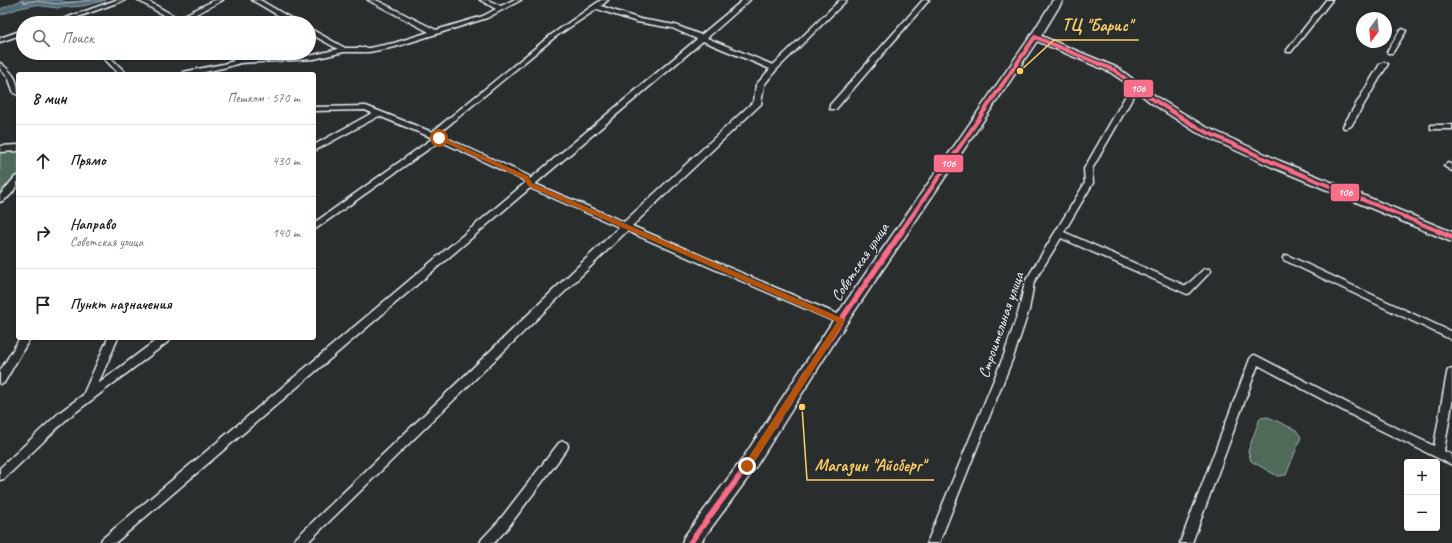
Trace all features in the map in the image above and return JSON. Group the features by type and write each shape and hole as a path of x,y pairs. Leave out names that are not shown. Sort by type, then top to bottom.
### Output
{"main road":[{"name":"Советская улица","path":"690,543 747,466 841,320 1035,37 1058,0"},
{"path":"1035,37 1114,70 1154,100 1200,129 1276,164 1452,236"}],"street":[{"path":"77,16 122,0"},
{"path":"140,0 167,16"},
{"path":"189,16 220,0"},
{"path":"255,0 284,16"},
{"path":"371,0 436,33"},
{"path":"483,0 502,9"},
{"path":"316,57 344,50 369,50 395,45 485,17 518,0"},
{"path":"316,226 436,136 553,36 605,0"},
{"path":"106,543 747,0"},
{"path":"299,543 625,227 758,102 760,85 774,68 844,0"},
{"path":"833,108 926,0"},
{"path":"1289,51 1329,0"},
{"path":"595,6 639,21 674,26 774,68"},
{"path":"1390,52 1403,31"},
{"path":"0,40 16,34"},
{"path":"316,34 344,50"},
{"path":"111,60 122,72"},
{"path":"196,72 225,66 239,61 279,60"},
{"path":"1346,126 1384,64"},
{"path":"0,66 11,76 16,88"},
{"name":"Строительная улица","path":"933,543 1009,355 1024,310 1030,282 1089,183 1088,169 1136,85"},
{"path":"316,109 366,108 436,136 526,178 530,185 841,320"},
{"path":"316,147 378,113"},
{"path":"1434,127 1452,126"},
{"path":"0,149 16,148"},
{"path":"0,199 5,196 16,182"},
{"path":"1058,233 1188,290 1207,271"},
{"path":"1287,258 1452,336"},
{"path":"0,380 25,340"},
{"path":"86,398 112,340"},
{"path":"0,475 64,415 163,340"},
{"path":"1186,543 1255,359 1452,460"},
{"path":"1438,454 1452,373"},
{"path":"486,543 502,526 563,446"}],"green space":[{"path":"0,146 16,151 16,177 0,198"},
{"path":"1268,417 1296,430 1301,437 1286,475 1277,476 1251,461 1248,451 1260,418"}],"water":[{"path":"22,0 58,0 67,2 106,0 83,6 57,8 35,5 20,8 0,15 0,9"}],"transit line":[{"name":"106","path":"1035,37 1114,70 1154,100 1200,129 1276,164 1452,237"},
{"name":"106","path":"690,543 747,466 841,320 1035,37"}],"place":[{"name":"ТЦ \"Барис\"","path":"1020,71"},
{"name":"Магазин \"Айсберг\"","path":"802,407"}],"route":[{"path":"439,138 526,178 530,185 841,320 747,466"}]}
